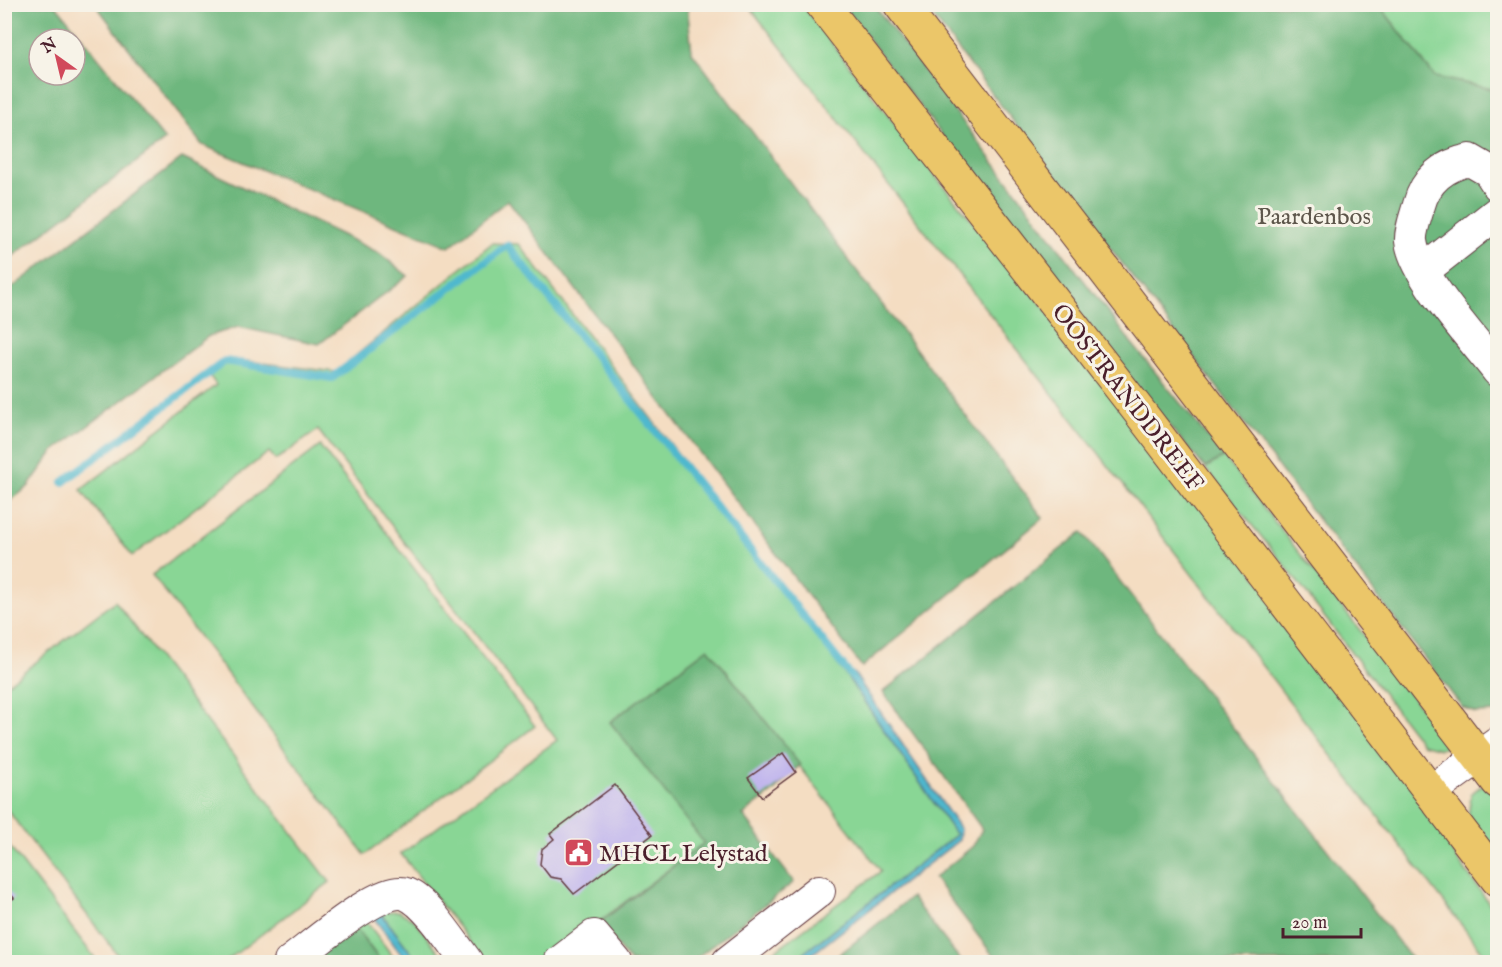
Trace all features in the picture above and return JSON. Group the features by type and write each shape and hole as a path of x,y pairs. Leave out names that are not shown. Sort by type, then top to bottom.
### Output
{"main road":[{"name":"OOSTRANDDREEF","path":"822,4 1138,410 1497,880"},
{"path":"900,4 1486,750 1497,782"}],"street":[{"path":"1497,185 1489,171 1470,160 1454,163 1436,174 1422,192 1411,240 1423,271 1497,371"},
{"path":"1423,271 1497,212"},
{"path":"1430,792 1486,750"},
{"path":"728,963 819,891"},
{"path":"290,963 366,906 395,892 407,894 425,909 467,963"},
{"path":"560,963 594,936 616,963"}],"green space":[{"path":"5,4 56,5 74,27 27,27 27,87 87,87 87,43 165,140 5,262"},
{"path":"96,5 687,5 692,52 1043,518 862,667 508,200 449,247 202,145"},
{"path":"748,5 802,5 936,177 1131,412 1423,796 1457,859 1497,914 1497,962 1490,962 1097,451"},
{"path":"843,5 874,5 1130,341 1224,457 1205,468 1105,350"},
{"name":"Paardenbos","path":"924,5 1379,5 1435,77 1497,90 1497,712 1475,713 1462,707"},
{"path":"1379,5 1497,5 1497,90 1435,77"},
{"path":"182,158 379,253 408,276 319,344 238,327 209,336 53,452 28,487 5,505 5,293"},
{"path":"492,243 519,244 848,678 956,835 792,962 760,962 881,871 708,648 610,722 705,842 545,962 486,962 401,854 557,740 318,430 276,460 269,452 132,556 81,490 216,385 209,375 231,359 336,372"},
{"path":"320,446 535,726 365,855 152,575"},
{"path":"1224,457 1451,746 1440,749 1422,744 1283,563 1205,468"},
{"path":"1082,532 1414,962 998,962 934,878 973,846 982,829 883,692"},
{"path":"115,601 330,882 225,962 123,962 5,807 5,686"},
{"path":"708,648 800,765 774,791 743,815 794,882 691,962 630,962 599,923 704,843 610,722"},
{"path":"1488,780 1497,792 1497,865 1468,818 1471,794"},
{"path":"5,841 98,962 5,962"},
{"path":"911,897 962,962 830,962"},
{"path":"399,911 415,921 447,962 418,962 380,912"},
{"path":"366,921 397,962 381,962 355,927"},
{"path":"355,927 381,962 308,962"}],"water":[{"path":"854,673 960,829 959,840 802,962 792,962 956,835 848,678"},
{"path":"380,912 418,962 407,962 373,917"}],"building":[{"path":"783,753 796,772 762,797 748,778"},
{"path":"615,785 652,835 574,894 561,879 550,877 540,864 542,849 554,839 550,834"},
{"path":"4,886 14,898 4,905"}],"waterway":[{"path":"63,482 225,361 332,378 507,245 851,676"}],"place":[{"name":"MHCL Lelystad","path":"578,853"}]}
